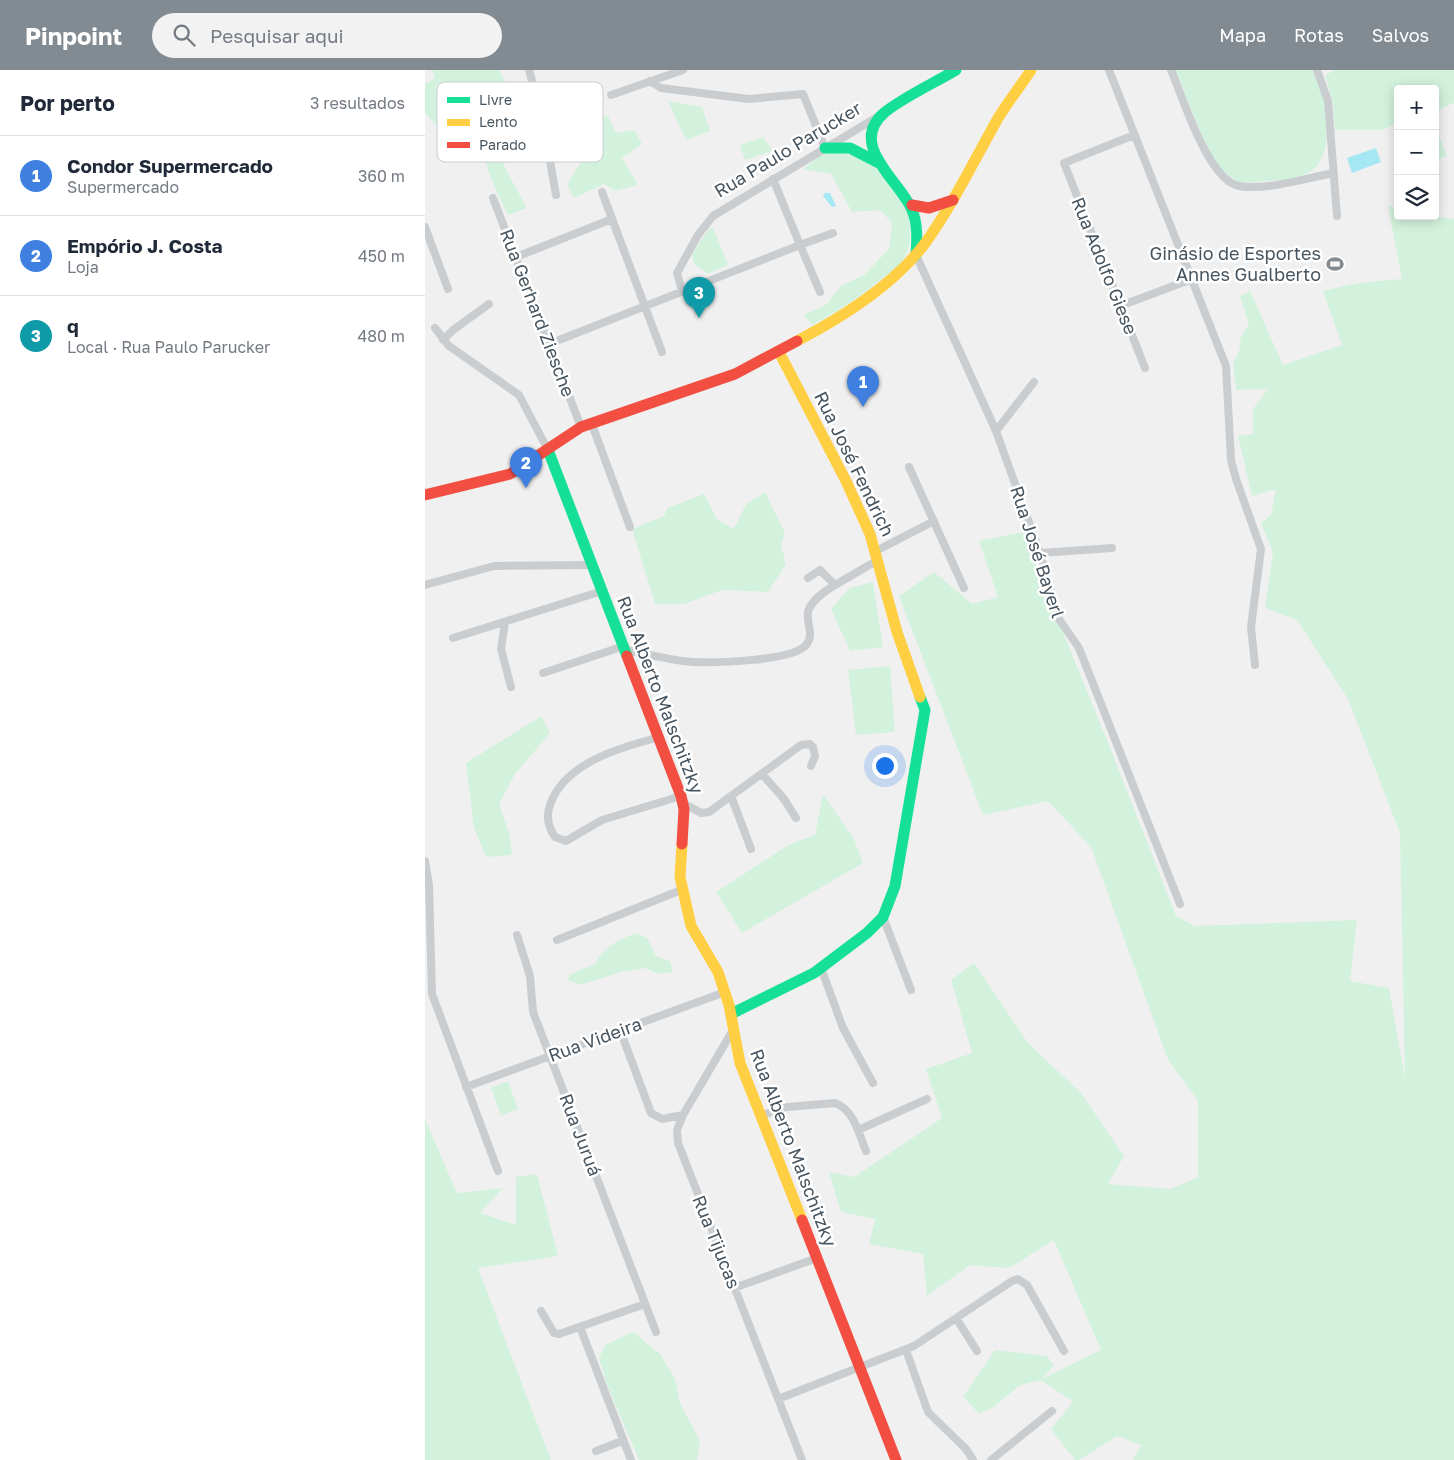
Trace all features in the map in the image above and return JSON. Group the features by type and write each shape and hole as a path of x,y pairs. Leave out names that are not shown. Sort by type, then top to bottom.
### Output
{"street":[{"path":"611,95 683,70"},
{"name":"Rua Paulo Parucker","path":"681,291 677,273 707,222 725,207 884,113 941,73 956,70"},
{"path":"425,495 510,474 586,425 723,379 779,352 855,306 899,272 935,230 998,118 1031,70"},
{"path":"1109,70 1226,366 1228,432 1233,470 1261,549 1251,627 1255,665"},
{"path":"1171,70 1209,159 1225,180 1239,186 1251,186 1333,173"},
{"path":"1317,70 1328,101 1337,216"},
{"path":"650,81 661,88 739,99 803,94 825,148 850,148 880,164"},
{"path":"884,113 875,123 872,147 880,164 912,205 917,234 915,255"},
{"name":"Rua Adolfo Giese","path":"1134,135 1064,163 1145,368"},
{"path":"550,162 556,195"},
{"path":"773,179 820,292"},
{"path":"602,192 662,352"},
{"name":"Rua Gerhard Ziesche","path":"493,198 549,344 630,527"},
{"path":"912,205 929,208 953,200"},
{"path":"516,257 612,219"},
{"path":"425,226 448,290"},
{"path":"549,344 833,233"},
{"name":"Rua José Bayerl","path":"915,255 996,431 1040,553 1059,619 1079,648 1180,904"},
{"path":"1120,306 1192,279"},
{"path":"443,340 453,330 489,304"},
{"path":"435,328 443,340 519,395 548,450"},
{"name":"Rua José Fendrich","path":"779,352 846,481 877,556 897,632 925,710 895,886 883,917"},
{"path":"996,431 1034,382"},
{"name":"Rua Alberto Malschitzky","path":"548,450 660,738 682,800 681,890 691,926 715,964 731,1014 740,1063 896,1460"},
{"path":"909,467 964,588"},
{"path":"543,673 625,648 684,661 710,662 757,660 797,652 808,642 810,632 808,612 812,604 835,585 877,556 934,522"},
{"path":"1040,553 1112,548"},
{"path":"425,585 494,566 592,564"},
{"path":"808,578 820,570 835,585"},
{"path":"453,638 602,592"},
{"path":"505,622 501,649 503,663 511,687"},
{"path":"660,738 612,752 572,773 564,780 552,799 547,818 552,833 562,841 581,834 602,820 682,800 704,814 797,747 806,744 810,744 815,751 811,766"},
{"path":"762,774 784,799 796,818"},
{"path":"731,796 751,849"},
{"path":"425,861 429,885 432,994 498,1171"},
{"path":"557,940 681,890"},
{"path":"731,1014 821,968 867,933 883,917 911,990"},
{"name":"Rua Juruá","path":"517,935 530,976 533,1012 656,1332"},
{"path":"821,968 843,1028 873,1083"},
{"name":"Rua Videira","path":"466,1087 725,992"},
{"path":"620,1030 651,1113 662,1119 683,1115"},
{"name":"Rua Tijucas","path":"733,1030 683,1115 677,1130 679,1150 802,1460"},
{"path":"858,1130 927,1099"},
{"path":"760,1116 787,1107 835,1103 842,1106 848,1112 858,1130 866,1151"},
{"path":"734,1288 817,1258"},
{"path":"779,1399 906,1350 1012,1281 1018,1280 1027,1285 1064,1351"},
{"path":"541,1311 554,1333 559,1334 645,1304"},
{"path":"956,1318 977,1352"},
{"path":"580,1327 631,1460"},
{"path":"906,1350 928,1412 966,1449 973,1460"},
{"path":"991,1460 1052,1411"},
{"path":"596,1451 623,1441"}],"green space":[{"path":"432,70 499,70 506,82 437,82 436,125 425,113 425,84 435,78"},
{"path":"1175,70 1312,70 1323,91 1328,125 1325,148 1317,166 1310,172 1296,178 1279,180 1246,183 1236,181 1227,175 1211,158"},
{"path":"1336,70 1454,70 1454,103 1439,109 1439,85 1394,85 1394,125 1381,130 1335,130 1333,104 1325,75"},
{"path":"668,101 702,107 710,131 686,140"},
{"path":"603,115 608,116 616,133 634,130 642,144 622,158 638,185 615,191 604,184 574,198 567,184 581,162 603,162"},
{"path":"1439,136 1447,156 1439,159"},
{"path":"763,137 773,151 745,160 740,145"},
{"path":"839,152 857,157 871,164 888,181 900,197 905,207 910,227 909,248 905,257 895,269 849,303 812,325 804,315 827,304 841,286 864,275 889,249 892,223 880,210 852,212 831,174 803,169 822,154"},
{"path":"485,162 503,162 527,208 508,215"},
{"path":"1388,206 1394,207 1394,220 1439,220 1439,217 1454,219 1454,1460 1133,1460 1141,1445 1117,1436 1079,1460 1075,1460 1051,1429 1073,1402 1041,1380 1020,1385 995,1406 979,1414 963,1397 995,1350 1047,1356 1054,1365 1042,1379 1101,1350 1054,1240 1009,1268 970,1265 927,1296 923,1254 869,1244 875,1219 841,1212 829,1172 854,1177 942,1118 926,1069 972,1053 951,980 974,963 1028,1043 1081,1093 1124,1156 1108,1184 1171,1189 1198,1177 1198,1101 1168,1060 1091,847 1048,801 983,815 899,596 934,572 972,604 998,597 979,541 1022,532 1176,916 1194,926 1357,920 1350,981 1389,988 1405,1079 1400,833 1348,699 1297,620 1265,608 1273,552 1261,523 1271,515 1276,489 1252,496 1238,436 1253,434 1253,409 1268,389 1236,390 1233,363 1239,352 1241,336 1249,324 1240,297 1250,291 1283,365 1342,345 1323,291 1358,283 1402,279"},
{"path":"713,227 728,265 708,274 694,264 692,254 708,230"},
{"path":"765,492 785,533 781,545 786,564 768,592 722,590 684,604 655,604 632,529 664,516 667,508 704,494 717,519 734,529 746,504"},
{"path":"873,582 883,647 850,651 831,609 849,588"},
{"path":"890,666 895,732 856,735 848,670"},
{"path":"541,716 550,733 515,774 499,804 510,836 512,855 486,857 474,828 466,763"},
{"path":"823,794 854,839 863,863 742,933 716,892 790,844 815,835"},
{"path":"636,933 647,938 656,956 670,961 673,972 658,974 646,968 621,972 580,985 568,980 570,974 595,964 606,949"},
{"path":"508,1081 518,1109 501,1116 491,1088"},
{"path":"425,1119 457,1193 503,1188 480,1213 516,1225 516,1177 537,1174 558,1256 478,1268 551,1460 425,1460"},
{"path":"633,1332 660,1354 675,1378 680,1403 700,1441 697,1460 639,1460 607,1385 599,1358 605,1345"}],"water":[{"path":"1376,148 1381,162 1352,173 1347,158"},
{"path":"825,193 830,193 836,206 832,207 823,196"}],"traffic: fast":[{"path":"916,255 917,238 914,215 906,199 880,163 871,138 874,125 884,113 909,96 956,70"},
{"path":"825,148 850,148 879,163"},
{"path":"548,450 627,656"},
{"path":"731,1014 814,973 867,933 883,917 895,886 925,710 920,697"}],"traffic: slow":[{"path":"797,341 832,322 867,298 914,257 945,213 997,120 1031,70"},
{"path":"779,352 846,481 870,534 897,632 920,697"},
{"path":"682,844 680,877 691,926 718,972 729,1005 740,1063 802,1220"}],"traffic: jam":[{"path":"912,205 929,208 953,200"},
{"path":"425,495 510,474 581,427 735,374 797,341"},
{"path":"627,656 681,796 684,809 682,844"},
{"path":"802,1220 896,1460"}],"place":[{"name":"Ginásio de Esportes Annes Gualberto","path":"1335,264"},
{"name":"q","path":"699,318"},
{"name":"Condor Supermercado","path":"863,407"},
{"name":"Empório J. Costa","path":"526,488"}]}
